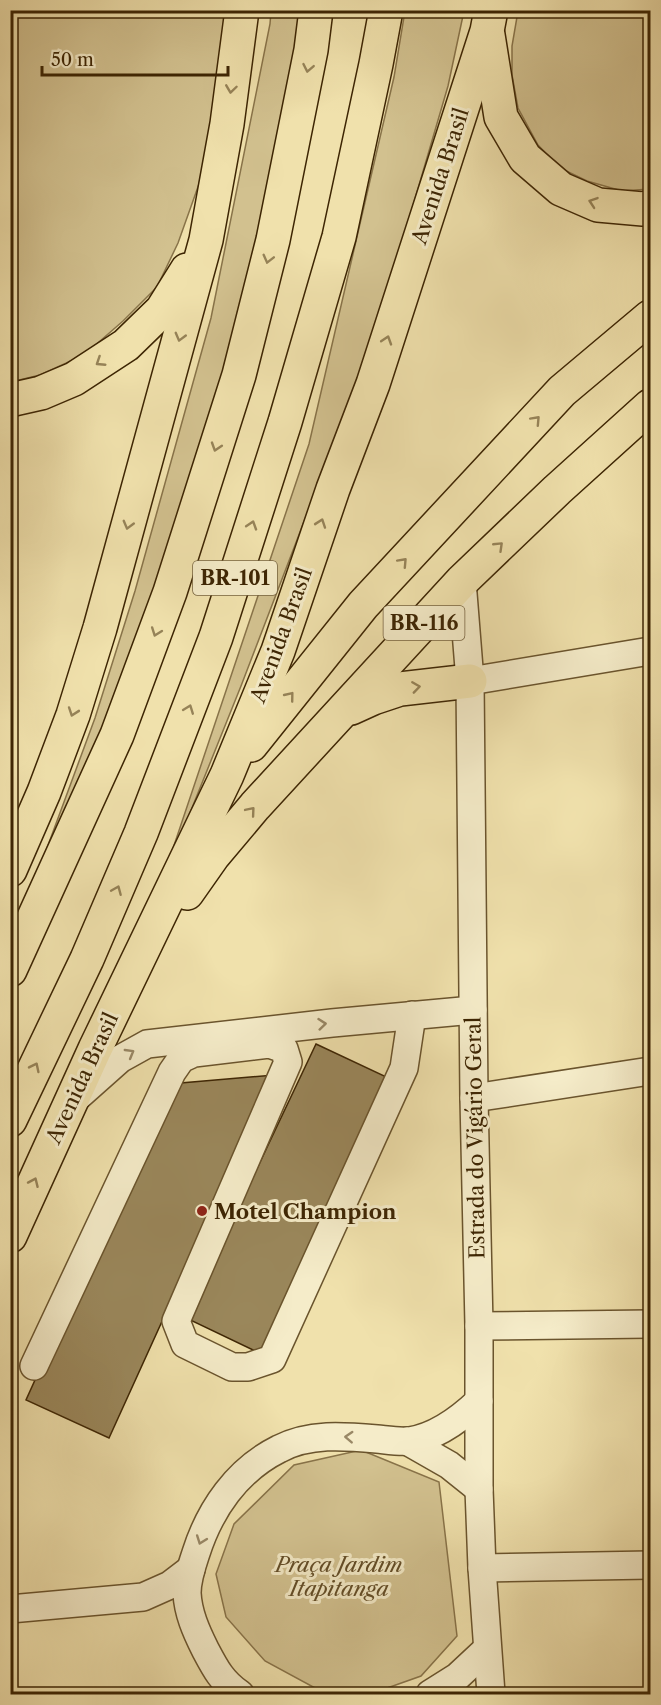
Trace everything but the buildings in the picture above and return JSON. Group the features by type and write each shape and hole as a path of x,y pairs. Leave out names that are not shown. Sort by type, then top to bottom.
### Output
{"highway":[{"path":"10,870 44,792 73,715 100,628 206,240 227,124 242,10"},
{"name":"BR-101","path":"10,970 117,735 170,592 239,375 265,274 311,50 316,10"},
{"name":"BR-101","path":"10,1120 92,949 141,832 216,637 285,422 339,237 386,10"},
{"path":"489,20 501,117 525,158 561,189 598,205 644,209 651,207"},
{"name":"Avenida Brasil","path":"10,1236 135,965 227,775 278,651 333,489 373,384 489,20"},
{"path":"10,400 42,393 74,379 126,345 162,310 206,240"},
{"name":"BR-116","path":"227,775 363,605 562,391 651,317"},
{"name":"BR-116","path":"135,965 213,856 255,806 462,581 557,490 651,406"},
{"path":"341,713 372,698 400,689 470,681"}],"street":[{"name":"Estrada do Vigário Geral","path":"462,581 470,681 474,1098 479,1326 479,1489 490,1695"},
{"path":"470,681 651,651"},
{"path":"70,1104 120,1059 147,1044 232,1033 473,1010"},
{"path":"34,1366 172,1072 181,1059 195,1053 269,1044 284,1049 288,1062 176,1321 185,1344 232,1367 248,1367 272,1359 404,1068 412,1015"},
{"path":"474,1098 651,1071"},
{"path":"479,1326 651,1324"},
{"path":"225,1690 192,1622 187,1590 191,1569 207,1523 232,1485 248,1470 278,1449 290,1444 317,1437 407,1441 428,1436 447,1426 479,1401"},
{"path":"407,1441 449,1465 479,1489"},
{"path":"482,1568 651,1565"},
{"path":"10,1609 143,1598 170,1585 191,1569"},
{"path":"143,1598 192,1622"},
{"path":"430,1695 457,1677 487,1649"}],"green space":[{"path":"10,11 230,11 222,79 199,184 178,243 157,287 84,355 40,375 11,382"},
{"path":"271,11 302,11 246,324 103,751 33,886 95,718 135,591 211,318"},
{"path":"405,11 464,11 448,86 374,339 241,686 159,890 309,444 394,77"},
{"path":"518,11 650,11 650,189 622,191 587,181 560,168 538,145 518,108 512,75 512,46"},
{"name":"Praça Jardim Itapitanga","path":"361,1450 439,1482 457,1636 421,1676 376,1692 315,1688 265,1661 226,1617 216,1574 234,1524 294,1465"}],"place":[{"name":"Motel Champion","path":"202,1211"}]}
